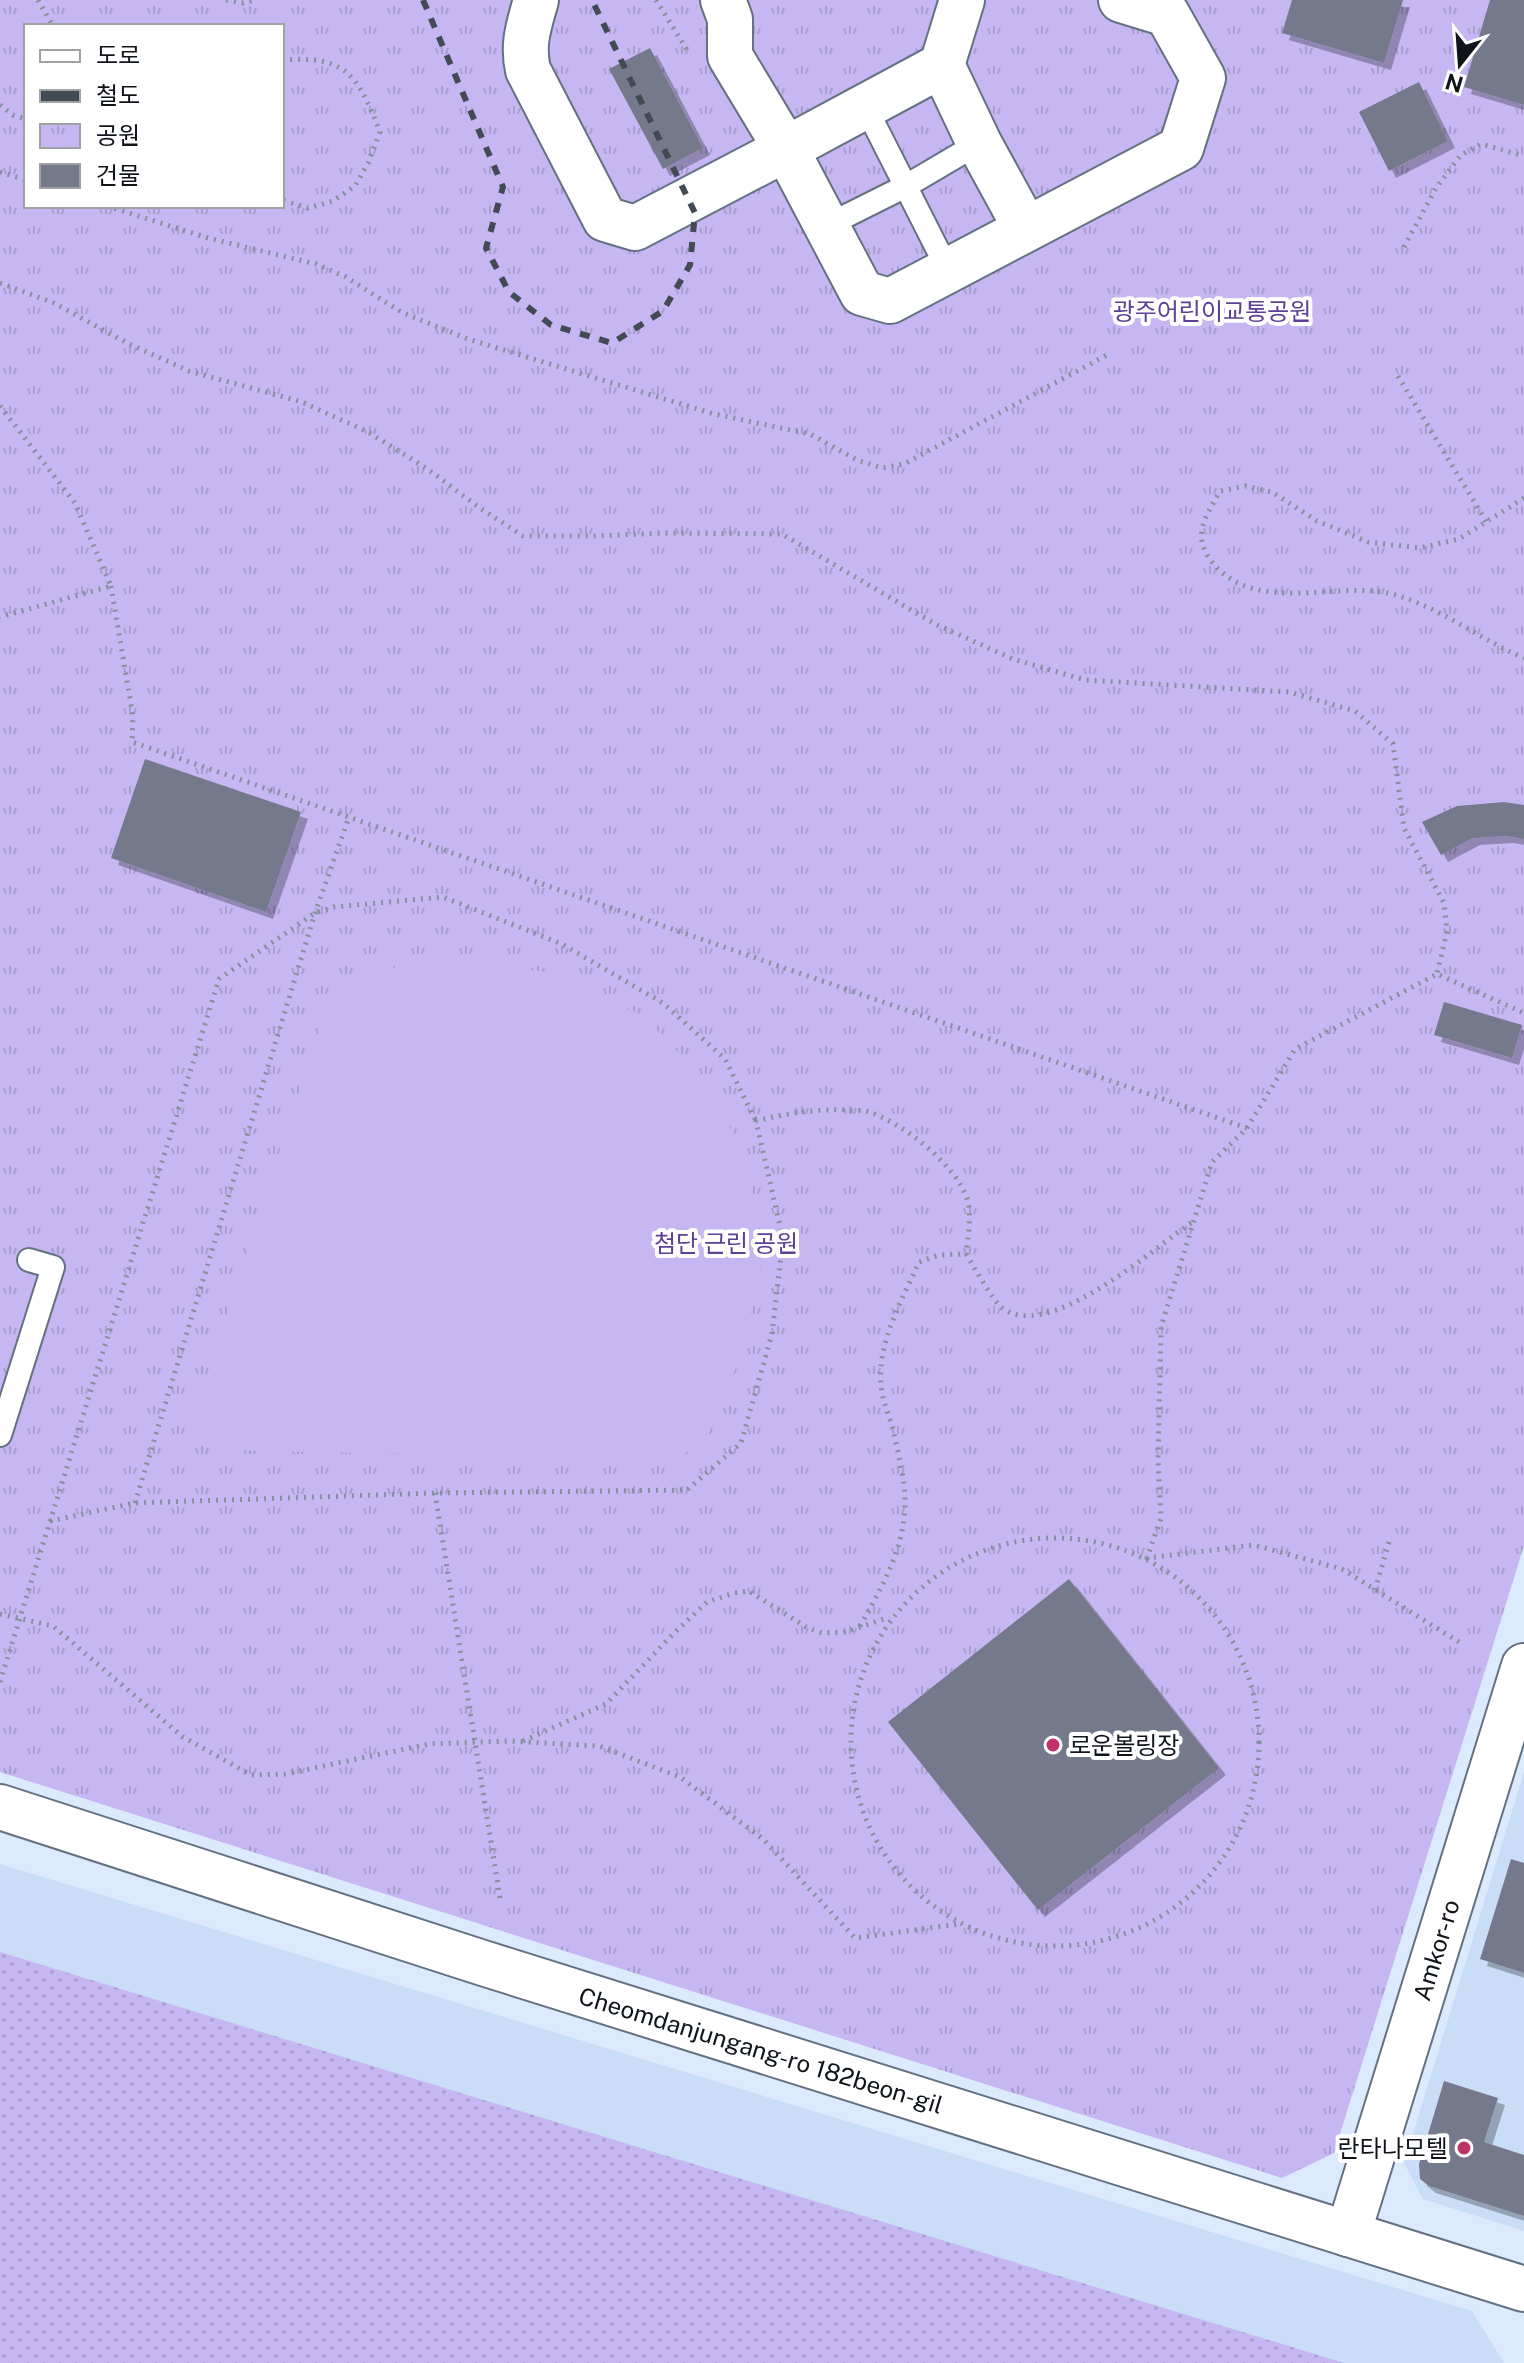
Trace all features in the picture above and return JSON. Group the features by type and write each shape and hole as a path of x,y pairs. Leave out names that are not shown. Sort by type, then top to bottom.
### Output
{"street":[{"path":"536,0 525,37 524,53 528,70 605,219 635,228 942,65"},
{"path":"723,0 730,19 730,56 786,149 862,293 890,301 1181,148 1203,78 1167,14 1121,0"},
{"path":"962,0 942,65 979,143 1026,229"},
{"name":"Amkor-ro","path":"1348,2234 1524,1666"},
{"name":"Cheomdanjungang-ro 182beon-gil","path":"0,1807 498,1968 1524,2289"}],"lane":[{"path":"865,106 948,270"},
{"path":"826,226 906,186 979,143"},
{"path":"0,1435 53,1267 29,1260"}],"path":[{"path":"38,0 52,24"},
{"path":"226,0 242,3 256,0"},
{"path":"284,60 327,61 353,77 380,132 355,186 333,201 308,208 284,201"},
{"path":"0,105 13,115 24,118"},
{"path":"1404,247 1436,188 1461,155 1481,144 1524,156"},
{"path":"0,172 24,179"},
{"path":"113,208 208,238 316,264 346,277 401,312 468,339 714,414 810,434 857,460 882,468 904,464 1107,355"},
{"path":"0,283 54,303 127,343 189,371 302,402 368,432 429,470 523,536 782,534 935,624 1013,659 1085,680 1289,692 1355,711 1393,744 1404,828 1444,903 1447,931 1437,974 1295,1049 1247,1128 1212,1162 1161,1327 1158,1461 1161,1518 1147,1558"},
{"path":"1398,376 1487,523"},
{"path":"0,406 75,503 111,586 133,717 132,742 1247,1128"},
{"path":"1524,498 1459,539 1420,548 1368,542 1317,521 1272,492 1246,486 1220,491 1202,524 1202,550 1218,569 1247,587 1283,593 1351,591 1391,594 1435,611 1524,658"},
{"path":"0,617 111,586"},
{"path":"135,1503 315,913 349,817"},
{"path":"0,1682 20,1619 50,1521 219,979 315,913 334,907 443,897 562,944 663,1003 725,1059 756,1121 783,1239 772,1334 741,1443 687,1490 435,1493 135,1503 50,1521"},
{"path":"1437,974 1524,1013"},
{"path":"756,1121 816,1109 865,1111 924,1142 953,1175 967,1199 969,1231 966,1254 1000,1306 1024,1317 1056,1312 1104,1286 1194,1220"},
{"path":"860,1626 885,1582 901,1540 905,1499 894,1432 881,1385 884,1348 919,1262 939,1255 966,1254"},
{"path":"435,1493 500,1898"},
{"path":"1079,1537 1147,1558 1200,1596 1238,1648 1258,1709 1259,1735 1259,1774 1238,1835 1201,1888 1147,1926 1086,1945 1021,1944 959,1924 903,1881 864,1820 848,1752 857,1680 889,1617 942,1568 1008,1541 1079,1537"},
{"path":"1375,1590 1390,1539"},
{"path":"1147,1558 1254,1545 1342,1569 1459,1642"},
{"path":"522,1742 606,1704 707,1602 749,1591 806,1627 822,1633 846,1632 889,1617"},
{"path":"0,1614 53,1626 183,1737 251,1775 285,1774 429,1744 522,1742 599,1746 680,1777 763,1839 855,1938 959,1924"}],"shaded area":[{"path":"1524,1772 1524,2231 1423,2199 1404,2163"},
{"path":"0,1864 1472,2311 1504,2363 0,2363"}],"green space":[{"name":"첨단 근린 공원","path":"0,0 1524,0 1524,1546 1334,2153 1282,2178 0,1772"},
{"path":"464,960 558,974 643,1016 710,1085 750,1170 761,1265 740,1358 710,1430 679,1459 222,1450 193,1417 336,978 371,970"},
{"path":"0,1952 1344,2363 0,2363"}],"building":[{"path":"1292,0 1403,0 1384,63 1282,33"},
{"path":"1490,0 1524,0 1524,105 1464,87"},
{"path":"650,48 703,148 663,169 609,69"},
{"path":"1419,82 1448,141 1389,171 1359,112"},
{"path":"145,759 301,812 266,912 111,858"},
{"path":"1504,802 1524,805 1524,839 1506,836 1473,838 1441,855 1422,822 1457,806"},
{"path":"1444,1002 1522,1025 1512,1058 1434,1035"},
{"name":"로운볼링장","path":"1069,1579 1219,1768 1038,1910 888,1722"},
{"path":"1511,1859 1524,1863 1524,1973 1480,1959"},
{"name":"란타나모텔","path":"1444,2081 1498,2098 1484,2142 1524,2155 1524,2216 1429,2186 1420,2179 1419,2164"}],"railway":[{"path":"423,0 503,187 486,248 509,292 551,325 612,343 663,311 690,265 695,213 592,0"}],"place":[{"name":"로운볼링장","path":"1053,1745"},
{"name":"란타나모텔","path":"1464,2148"}],"park label":[{"name":"광주어린이교통공원","path":"1212,311"}]}
